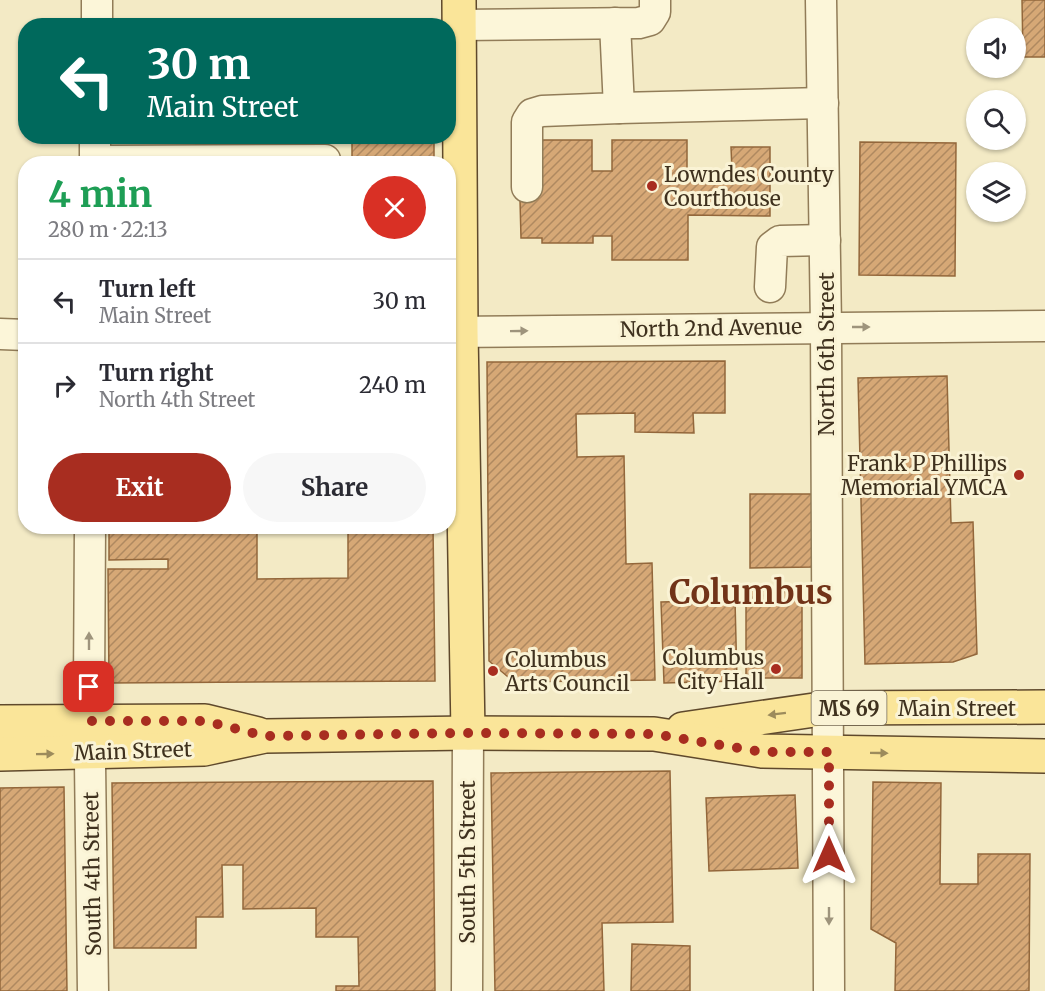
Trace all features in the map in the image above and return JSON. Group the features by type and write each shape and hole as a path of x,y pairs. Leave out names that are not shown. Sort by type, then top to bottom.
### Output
{"main road":[{"path":"456,251 459,12"},
{"path":"456,362 468,733"},
{"name":"Main Street","path":"0,754 204,749 265,736 468,733 654,734 828,708 1045,707"},
{"name":"Main Street","path":"0,722 205,721 265,736"},
{"name":"Main Street","path":"654,734 762,752 1045,756"}],"street":[{"path":"97,0 97,18"},
{"path":"459,12 639,23 650,20 655,12 655,0"},
{"name":"North 6th Street","path":"822,0 829,991"},
{"path":"615,23 619,108"},
{"path":"527,187 527,122 532,114 542,111 823,103"},
{"path":"95,154 172,156"},
{"path":"770,287 772,247 780,241 825,240"},
{"name":"North 2nd Avenue","path":"456,331 1045,326"},
{"path":"0,334 18,335"},
{"name":"South 4th Street","path":"90,534 93,991"},
{"name":"South 5th Street","path":"467,991 468,733"}],"building":[{"path":"1022,0 1045,0 1045,57 1026,57 1026,18 1022,18"},
{"name":"Lowndes County Courthouse","path":"535,140 592,140 592,171 612,171 612,140 687,140 687,171 732,171 731,147 770,147 770,216 688,215 688,260 612,260 612,236 593,236 593,243 542,243 542,238 521,238 520,200 535,200"},
{"path":"860,142 956,143 955,276 859,275"},
{"path":"352,144 434,144 434,156 352,156"},
{"path":"725,361 725,413 693,413 694,433 635,432 635,413 576,414 577,457 624,456 626,564 652,563 655,680 514,682 489,661 487,362"},
{"path":"947,376 951,523 973,522 977,654 953,662 865,664 858,378"},
{"path":"750,494 812,494 813,567 750,568"},
{"path":"109,534 257,534 257,579 348,578 348,534 433,534 435,681 109,683 108,569 168,569 168,559 109,560"},
{"path":"746,590 802,590 802,678 746,678"},
{"path":"735,600 737,681 664,683 661,602"},
{"path":"670,771 673,922 602,923 604,991 495,991 491,773"},
{"path":"433,781 435,991 336,991 336,986 359,986 358,937 316,937 316,908 243,909 243,865 222,865 223,917 196,917 196,948 114,948 112,783"},
{"path":"873,782 941,783 940,884 978,884 978,854 1030,854 1029,991 895,991 896,943 871,929"},
{"path":"64,787 67,991 0,991 0,788"},
{"path":"795,795 798,868 709,871 706,798"},
{"path":"632,944 690,946 690,991 631,991"}],"place":[{"name":"Lowndes County Courthouse","path":"652,186"},
{"name":"Frank P Phillips Memorial YMCA","path":"1019,475"},
{"name":"Columbus City Hall","path":"776,669"},
{"name":"Columbus Arts Council","path":"493,671"}],"district":[{"name":"Columbus","path":"751,592"}],"route":[{"path":"89,687 90,721 205,721 265,736 468,733 654,734 762,752 829,752 829,855"}]}
